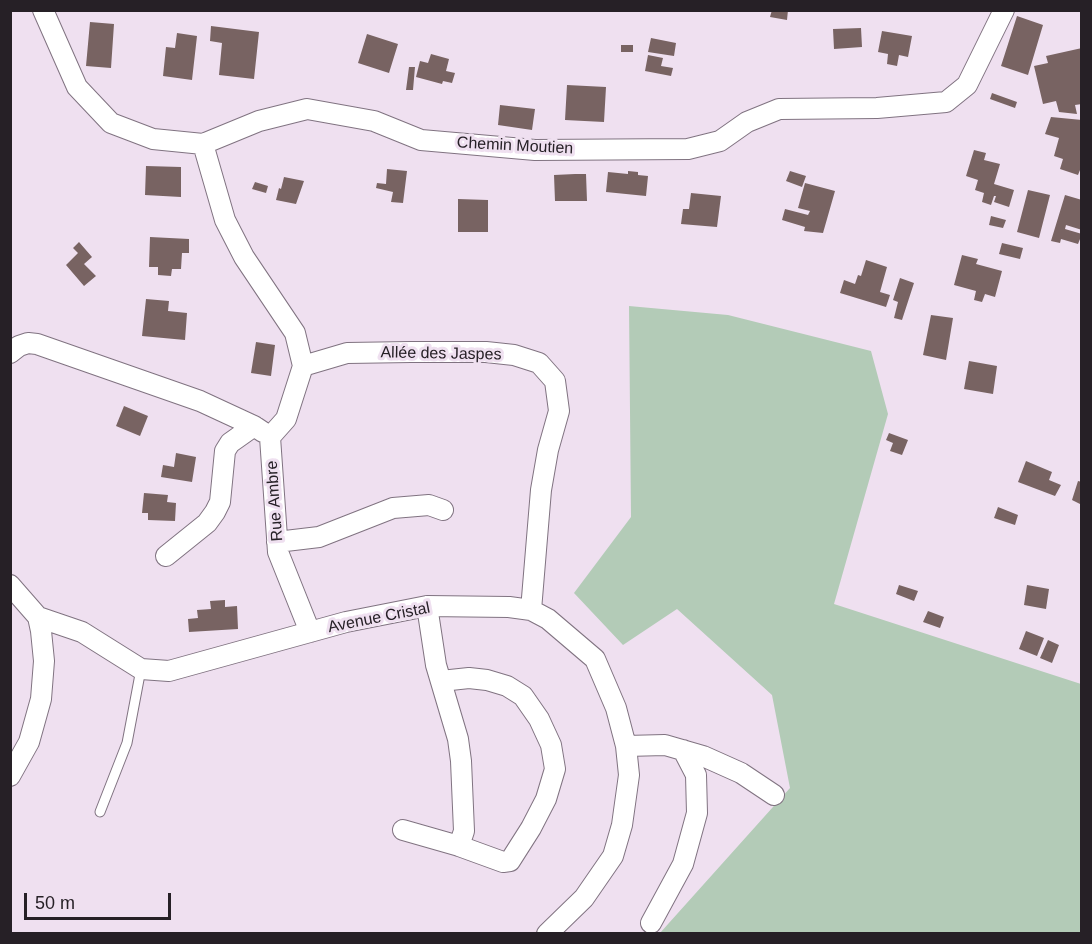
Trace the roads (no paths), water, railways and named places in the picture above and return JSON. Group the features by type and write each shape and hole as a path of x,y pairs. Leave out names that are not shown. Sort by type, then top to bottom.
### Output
{"street":[{"name":"Chemin Moutien","path":"43,10 77,87 111,123 153,139 203,144 259,121 307,109 374,121 421,140 535,150 688,149 720,141 747,122 779,109 877,108 946,102 967,85 1004,10"},
{"path":"166,556 207,523 215,512 220,502 225,451 230,443 286,419 303,366 296,333 244,257 225,220 203,144"},
{"path":"10,353 28,343 37,344 200,400 262,431"},
{"name":"Allée des Jaspes","path":"303,366 347,353 411,352 486,352 514,355 539,363 555,381 559,411 548,450 541,490 531,610"},
{"name":"Rue Ambre","path":"262,431 278,552 310,632"},
{"path":"277,542 319,537 393,508 429,505 443,510"},
{"path":"10,585 38,616 44,661 41,699 29,742 10,776"},
{"path":"427,606 436,665 458,739 462,761 464,831 459,846"},
{"name":"Avenue Cristal","path":"38,616 82,632 141,669 170,671 346,622 427,606 508,606 531,610 548,619 595,659 616,708 626,746 629,776 622,825 613,856 584,898 547,933"},
{"path":"403,830 459,846 503,862 510,861 546,799 555,769 547,736 539,719 522,696 507,686 487,680 469,678 441,681"},
{"path":"626,746 665,745 703,756 741,772 774,795"},
{"path":"651,923 683,864 697,813 696,775 683,750"}],"lane":[{"path":"100,812 128,744 141,669"}]}
